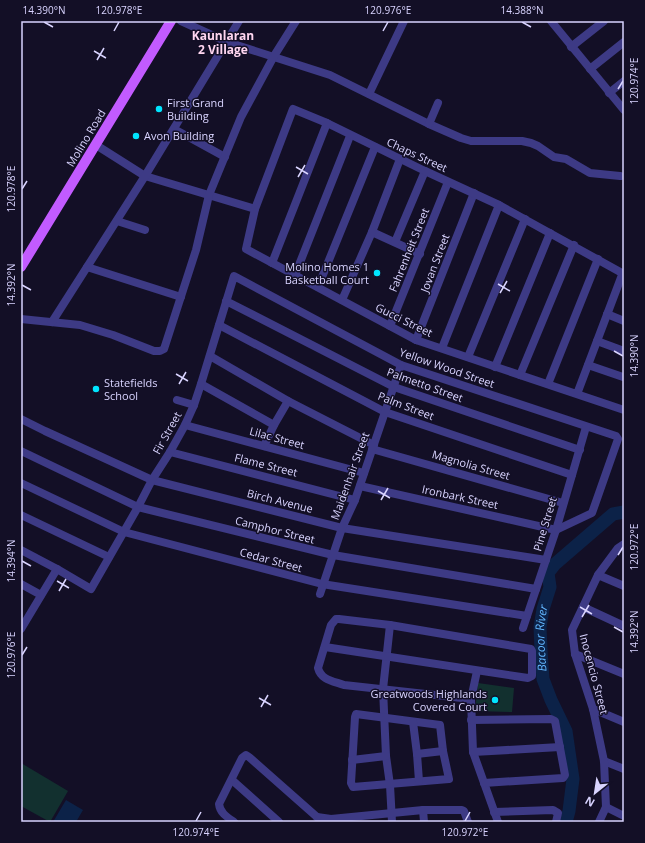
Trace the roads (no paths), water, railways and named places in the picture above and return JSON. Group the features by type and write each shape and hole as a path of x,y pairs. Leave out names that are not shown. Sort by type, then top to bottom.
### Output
{"main road":[{"name":"Molino Road","path":"21,267 171,21"}],"street":[{"path":"181,21 227,42 330,75 429,124 461,138 471,141 522,141 531,143 554,157 566,159 590,173 620,176"},
{"path":"52,322 145,176 239,21"},
{"path":"21,320 80,325 113,335 154,351 164,349 196,250 209,195 224,157 241,117 274,56 296,21"},
{"path":"369,94 404,21"},
{"path":"551,21 624,110"},
{"path":"571,47 604,21"},
{"path":"590,69 624,42"},
{"path":"609,92 624,81"},
{"path":"429,124 438,102"},
{"name":"Chaps Street","path":"255,209 293,109 327,123 375,148 499,205 550,234 574,245 622,273 607,314"},
{"path":"272,263 327,123"},
{"path":"174,129 224,157"},
{"path":"295,275 350,136"},
{"path":"96,145 145,176 255,209"},
{"path":"318,287 375,148"},
{"path":"342,300 372,232 400,159"},
{"path":"395,242 425,171"},
{"name":"Fahrenheit Street","path":"390,326 448,182"},
{"name":"Jovan Street","path":"416,340 474,193"},
{"path":"442,348 499,205"},
{"name":"Gucci Street","path":"255,209 246,249 416,340 624,410"},
{"path":"468,357 525,219"},
{"path":"117,221 145,230"},
{"path":"372,232 420,254"},
{"path":"495,366 550,234"},
{"path":"520,375 574,245"},
{"path":"548,384 598,259"},
{"path":"87,267 180,297"},
{"name":"Fir Street","path":"57,569 91,589 138,508 152,480 185,425 202,384 234,276"},
{"name":"Yellow Wood Street","path":"234,276 401,365 616,436 618,439 592,513 556,530"},
{"name":"Palmetto Street","path":"226,301 394,387 580,450"},
{"path":"577,394 607,314 624,321"},
{"name":"Palm Street","path":"219,325 385,412 572,475"},
{"path":"597,341 624,351"},
{"name":"Magnolia Street","path":"210,356 288,401 373,447 564,503"},
{"name":"Maidenhair Street","path":"320,594 322,584 342,528 360,486 401,365"},
{"path":"588,365 623,377"},
{"path":"202,384 274,425"},
{"path":"176,400 194,405"},
{"path":"264,446 288,401"},
{"name":"Birch Avenue","path":"21,419 152,480 342,528 546,560"},
{"name":"Lilac Street","path":"185,425 364,473"},
{"name":"Pine Street","path":"523,628 556,530 586,427"},
{"name":"Camphor Street","path":"21,451 138,508 332,555 536,589"},
{"name":"Flame Street","path":"170,452 355,500"},
{"name":"Cedar Street","path":"21,483 124,532 322,584 527,616"},
{"name":"Ironbark Street","path":"360,486 556,530"},
{"path":"21,515 109,557"},
{"name":"Inocencio Street","path":"599,822 606,807 604,760 593,708 575,654 572,630 598,575 618,548 624,544"},
{"path":"21,550 57,569 22,623"},
{"path":"598,575 624,586"},
{"path":"21,584 41,595"},
{"path":"583,607 624,626"},
{"path":"325,647 530,678 532,676 532,651 530,648 390,625 336,620 331,625 318,668 322,676 344,685 471,699"},
{"path":"390,625 383,689 386,756 390,785 392,822"},
{"path":"575,654 624,674"},
{"path":"477,671 471,699 473,752 498,822"},
{"path":"593,708 624,722"},
{"path":"358,714 384,717 413,722 441,725 443,751 449,779 354,788 351,783 355,715 358,714"},
{"path":"471,720 552,719 554,721 560,747 565,775 564,778 484,783"},
{"path":"413,722 419,782"},
{"path":"473,752 560,747"},
{"path":"417,754 443,751"},
{"path":"234,822 222,813 220,804 242,758 246,755 314,819 360,819 392,813 423,810 463,810 468,822"},
{"path":"352,760 386,756"},
{"path":"604,760 624,769"},
{"path":"232,780 280,822"},
{"path":"606,807 624,816"},
{"path":"423,810 424,822"},
{"path":"494,812 553,810 558,813 556,822"}],"water":[{"path":"66,800 83,810 76,822 53,822"}],"waterway":[{"name":"Bacoor River","path":"566,822 573,779 566,731 543,679 540,627 543,609 550,587 548,573 555,564 613,514 624,512"}],"place":[{"name":"First Grand Building","path":"159,109"},
{"name":"Avon Building","path":"136,136"},
{"name":"Molino Homes 1 Basketball Court","path":"377,273"},
{"name":"Statefields School","path":"96,389"},
{"name":"Greatwoods Highlands Covered Court","path":"495,700"}],"district":[{"name":"Kaunlaran 2 Village","path":"223,43"}]}
